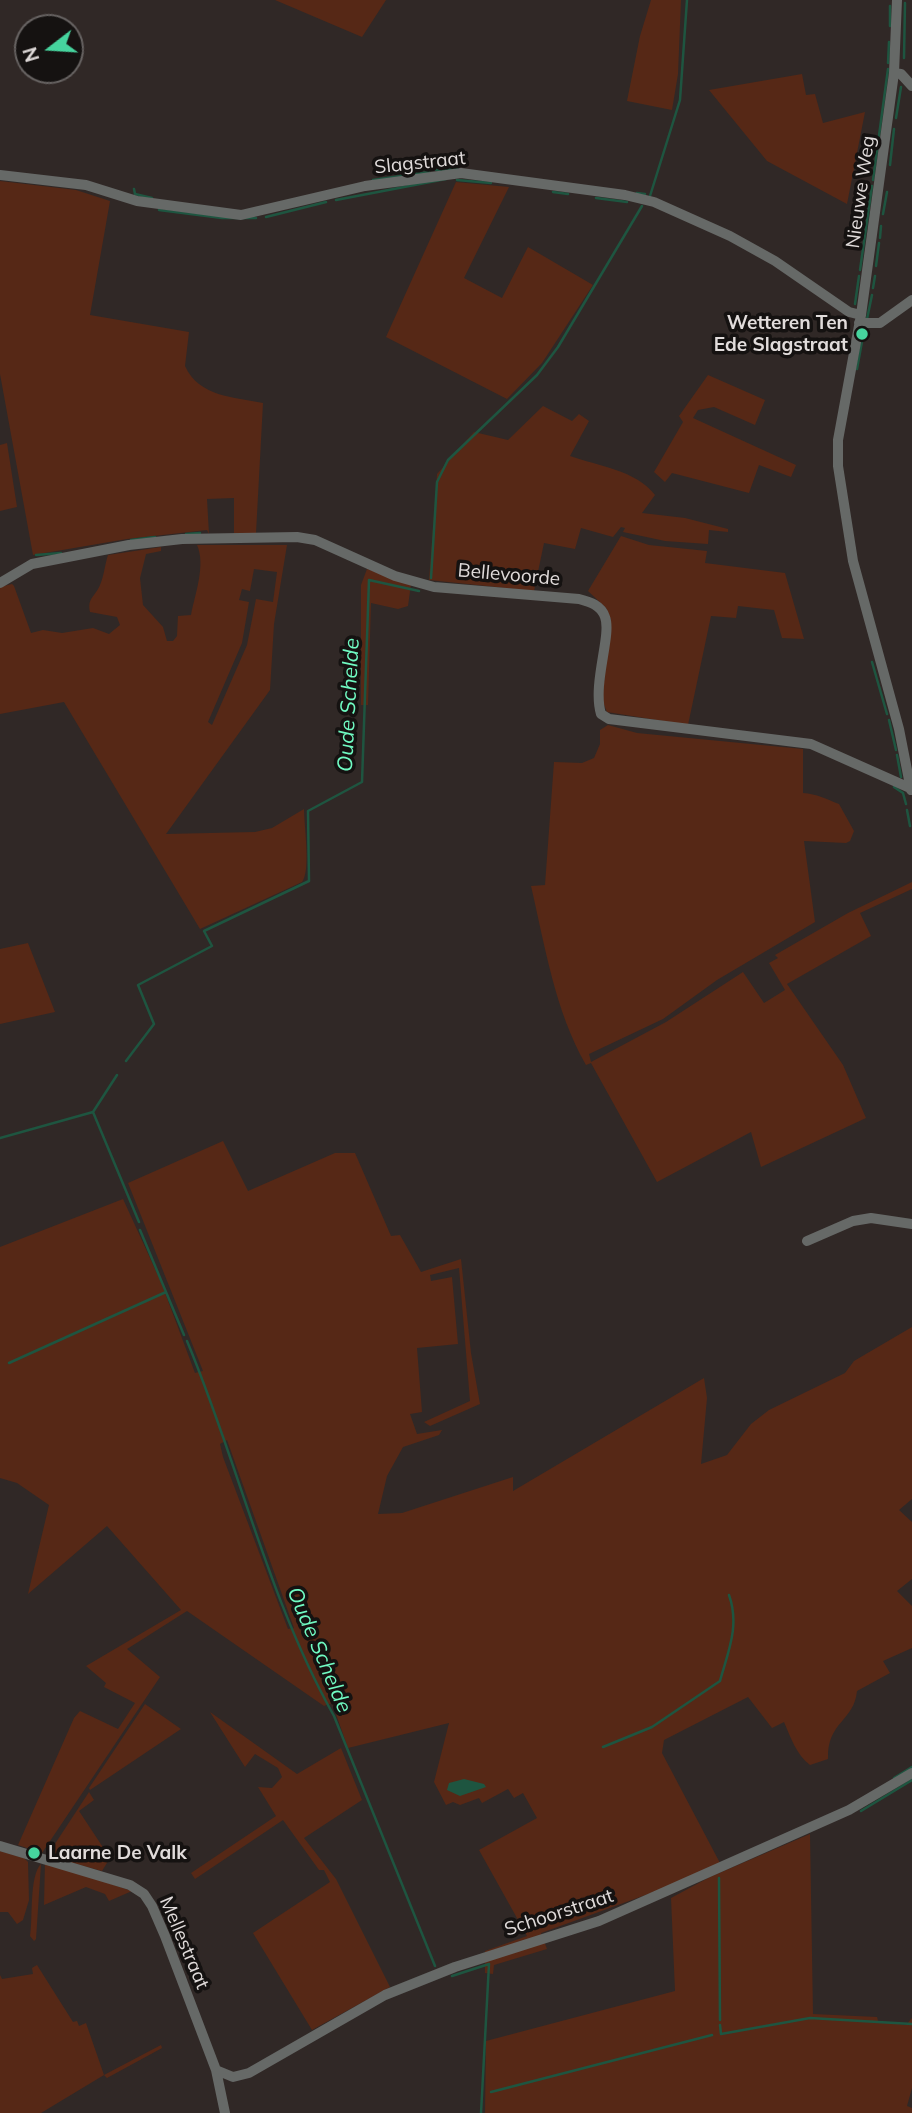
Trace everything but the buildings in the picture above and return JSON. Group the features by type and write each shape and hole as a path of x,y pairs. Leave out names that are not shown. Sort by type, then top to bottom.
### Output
{"street":[{"name":"Nieuwe Weg","path":"897,0 894,73 860,319 838,440 839,486 853,561 895,715 912,791"},
{"path":"894,73 901,74 912,86"},
{"name":"Slagstraat","path":"0,175 86,185 137,201 240,215 365,186 461,173 625,195 654,202 730,236 775,261 860,319"},
{"path":"860,319 880,323 912,300"},
{"name":"Bellevoorde","path":"0,583 32,564 130,545 181,539 297,537 315,540 395,576 434,587 579,599 597,606 607,622 597,691 601,714 609,719 811,744 912,791"},
{"path":"807,1241 853,1221 871,1218 912,1224"},
{"name":"Schoorstraat","path":"216,2070 233,2077 249,2073 385,1995 467,1963 599,1921 849,1810 912,1773"},
{"name":"Mellestraat","path":"0,1846 122,1882 144,1894 165,1936 216,2070 225,2113"}],"shaded area":[{"path":"275,0 386,0 362,37"},
{"path":"651,0 681,0 678,74 672,110 627,101 640,36"},
{"path":"802,74 806,95 815,94 823,123 865,112 847,204 767,161 709,90"},
{"path":"0,181 76,190 110,201 90,315 189,332 185,366 199,384 218,394 263,403 256,533 234,533 234,498 207,499 209,534 207,530 127,539 33,555 0,374"},
{"path":"456,182 509,187 464,278 502,298 528,247 593,285 542,363 507,399 386,337"},
{"path":"708,375 765,400 755,425 714,407 698,410 693,418 796,465 791,477 759,465 749,493 672,473 665,482 654,472 683,422 679,416"},
{"path":"543,406 572,421 579,414 589,421 570,456 627,474 647,487 655,495 642,513 685,518 728,529 728,532 709,530 708,544 665,541 623,532 625,528 621,527 613,537 581,528 575,549 544,543 534,591 429,580 437,474 474,432 508,440"},
{"path":"7,443 17,507 0,511 0,445"},
{"path":"621,536 649,545 707,551 705,563 785,573 804,639 782,638 774,610 738,606 736,618 711,616 688,725 607,712 602,700 611,620 606,608 588,591"},
{"path":"197,545 287,545 274,624 270,690 166,834 255,832 272,828 304,809 307,858 302,882 200,929 64,702 0,714 0,587 12,584 14,586 31,633 43,630 62,633 93,628 109,634 120,625 117,617 90,612 89,607 101,581 108,555 161,547 161,551 146,554 140,578 143,605 163,627 167,641 173,641 177,636 178,616 191,615 199,580","holes":["254,569 277,572 273,602 256,599 247,645 212,725 208,722 242,643 249,602 239,600 242,589 250,591"]},
{"path":"367,569 411,584 408,606 398,609 371,603 368,705 361,705 361,585"},
{"path":"608,725 637,733 803,749 803,793 839,804 854,831 850,841 846,843 804,841 815,922 717,980 663,1019 589,1054 591,1062 666,1022 743,972 764,1003 785,990 769,963 778,958 775,955 848,913 912,882 912,889 860,913 871,936 787,984 843,1065 866,1118 761,1167 751,1132 657,1182 591,1063 586,1065 566,1023 552,978 531,886 545,885 554,762 582,763 594,758 600,744 600,730"},
{"path":"28,943 55,1012 0,1024 0,949"},
{"path":"223,1141 248,1191 335,1153 355,1153 391,1236 400,1235 421,1272 461,1259 471,1353 480,1404 430,1426 424,1422 470,1401 459,1268 430,1275 431,1281 452,1277 458,1344 417,1348 422,1412 410,1414 417,1434 442,1430 439,1435 403,1447 387,1476 378,1514 402,1513 513,1477 513,1491 704,1378 707,1398 701,1464 727,1455 751,1424 769,1410 845,1373 854,1361 912,1327 912,1499 899,1510 912,1522 912,1579 897,1591 912,1606 912,1648 883,1661 890,1673 857,1691 851,1709 832,1737 828,1759 810,1765 797,1751 784,1722 772,1728 748,1697 664,1740 662,1753 720,1863 662,1889 541,1933 547,1949 494,1965 493,1974 485,1973 485,1951 527,1936 479,1850 537,1818 523,1793 514,1798 508,1789 482,1803 479,1798 460,1805 453,1802 446,1805 434,1782 449,1723 348,1748 332,1703 324,1706 187,1611 127,1649 160,1677 42,1853 18,1845 74,1718 80,1711 118,1729 135,1703 104,1687 106,1683 86,1666 181,1610 107,1526 28,1594 49,1505 17,1483 0,1478 0,1247 123,1199 161,1282 195,1373 203,1371 128,1183","holes":["227,1440 294,1628 288,1629 223,1457 220,1444"]},
{"path":"145,1704 181,1729 90,1790 89,1788"},
{"path":"210,1712 297,1774 341,1748 362,1800 304,1838 336,1879 390,1987 312,2030 253,1933 330,1882 324,1870 319,1870 283,1820 195,1879 191,1873 276,1816 258,1787 272,1788 282,1777 278,1768 255,1754 245,1767"},
{"path":"464,1779 484,1784 486,1787 460,1796 447,1790 449,1783"},
{"path":"89,1792 94,1800 79,1811 110,1858 102,1871 47,1856"},
{"path":"810,1834 813,2014 877,2017 878,2021 906,2025 912,2018 912,2088 907,2106 912,2108 912,2113 485,2113 486,2041 675,1991 671,1898 710,1877"},
{"path":"0,1851 24,1858 28,1862 29,1900 23,1920 17,1924 8,1912 0,1912"},
{"path":"45,1862 132,1891 109,1901 105,1894 86,1887 44,1905"},
{"path":"41,1864 34,1941 30,1936 33,1888"},
{"path":"37,1965 73,2022 77,2021 79,2026 86,2023 104,2075 41,2113 0,2113 0,1975 2,1979 33,1974 32,1968"},
{"path":"161,2045 162,2048 107,2078 104,2075"}],"waterway":[{"name":"Oude Schelde","path":"650,196 680,100 687,0"},
{"path":"904,58 905,3"},
{"path":"890,6 890,26"},
{"path":"888,63 889,42"},
{"path":"873,180 888,69"},
{"path":"896,118 901,87"},
{"path":"890,165 894,129"},
{"path":"436,170 457,169"},
{"path":"373,180 429,172"},
{"path":"336,200 446,179"},
{"path":"457,180 491,183"},
{"path":"860,270 872,186"},
{"path":"134,189 135,194 152,198"},
{"path":"553,192 568,194"},
{"path":"883,214 887,192"},
{"path":"637,193 645,194"},
{"path":"596,198 627,202"},
{"path":"266,217 326,202"},
{"name":"Oude Schelde","path":"431,578 437,482 448,460 537,375 558,347 642,206"},
{"path":"159,210 222,218 256,218"},
{"path":"880,238 881,226"},
{"path":"876,266 879,243"},
{"path":"855,304 859,276"},
{"path":"873,288 875,276"},
{"path":"867,319 872,295"},
{"path":"857,369 863,336"},
{"path":"186,534 200,533"},
{"path":"131,540 155,537"},
{"path":"36,555 61,553"},
{"name":"Oude Schelde","path":"126,1061 154,1024 138,985 212,946 204,931 309,881 308,811 362,782 369,580 419,591"},
{"path":"872,662 887,714"},
{"path":"889,720 896,750"},
{"path":"897,755 901,777"},
{"path":"894,787 903,793 906,804"},
{"path":"907,810 910,826"},
{"name":"Oude Schelde","path":"117,1075 93,1112 139,1222"},
{"path":"0,1138 93,1112"},
{"name":"Oude Schelde","path":"140,1230 184,1335"},
{"path":"9,1363 166,1292"},
{"name":"Oude Schelde","path":"187,1341 290,1625 334,1716 435,1966"},
{"path":"603,1747 652,1727 720,1681 733,1628 729,1595"},
{"path":"894,1778 912,1767"},
{"path":"861,1811 912,1780"},
{"path":"719,1878 720,2020"},
{"name":"Oude Schelde","path":"452,1976 489,1964 481,2113"},
{"path":"720,2025 721,2034 810,2018 912,2024"},
{"path":"491,2092 712,2035"}],"place":[{"name":"Wetteren Ten Ede Slagstraat","path":"862,334"},
{"name":"Laarne De Valk","path":"34,1853"}]}
